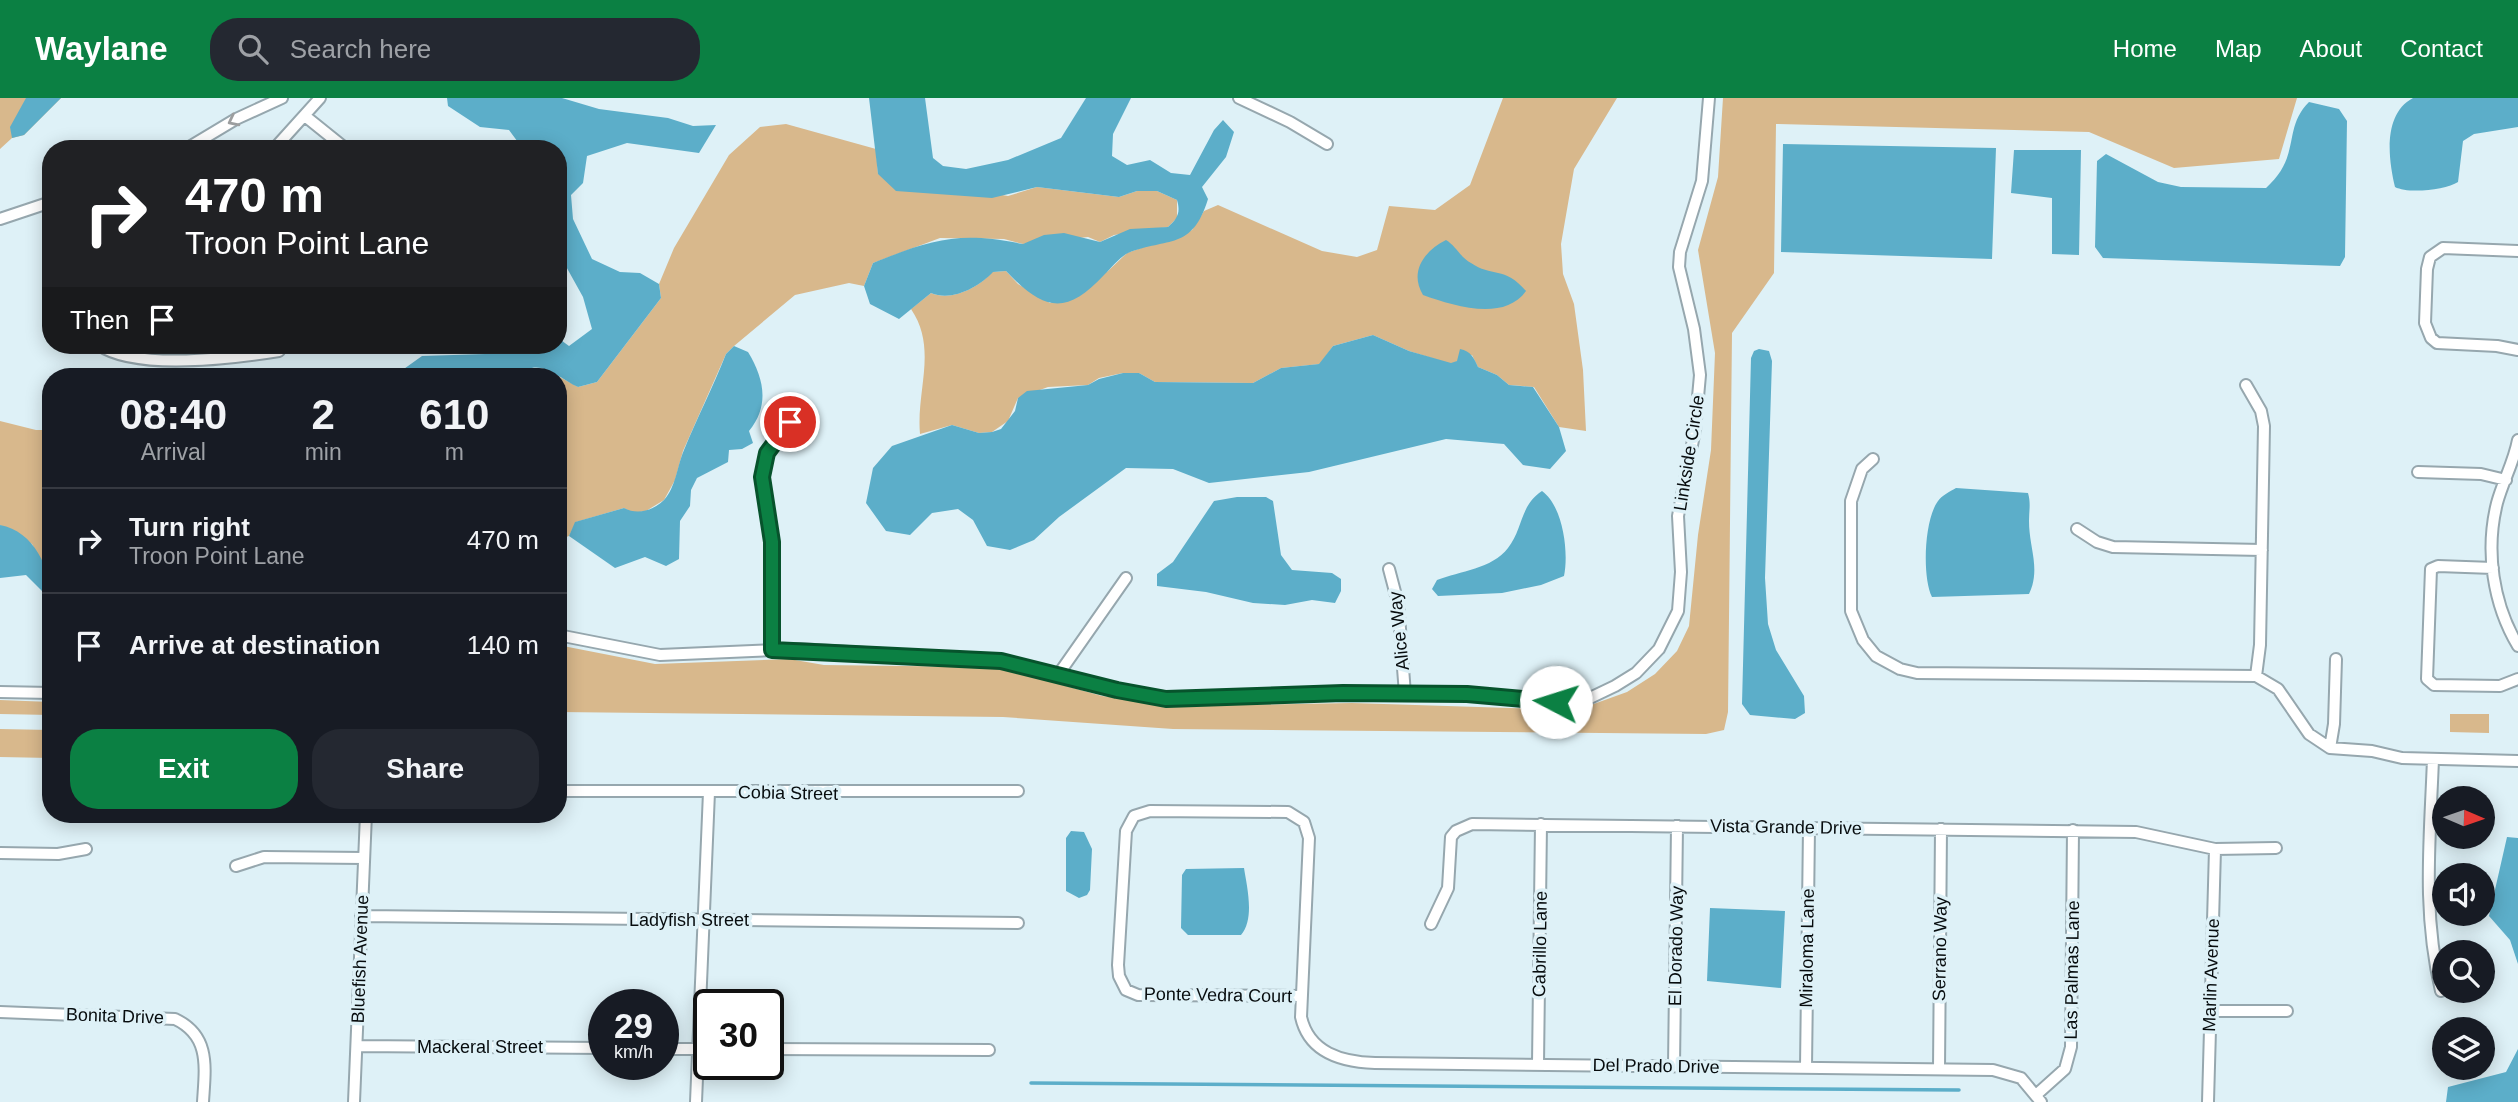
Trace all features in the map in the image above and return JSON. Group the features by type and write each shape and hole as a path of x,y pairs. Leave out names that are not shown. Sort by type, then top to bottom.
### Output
{"street":[{"path":"201,140 236,119 282,98"},
{"path":"282,140 320,98"},
{"path":"1238,98 1290,122 1327,144"},
{"name":"Linkside Circle","path":"567,637 660,655 772,650 964,657 1012,663 1166,699 1303,693 1467,694 1556,702 1592,697 1636,673 1660,649 1671,631 1681,594 1678,516 1695,430 1700,375 1694,329 1679,267 1680,252 1701,188 1709,98"},
{"path":"305,116 335,140"},
{"path":"0,219 42,205"},
{"path":"2518,251 2443,248 2436,251 2428,261 2425,323 2431,338 2445,345 2497,346 2518,350"},
{"path":"124,354 215,360 258,354"},
{"path":"2246,385 2261,411 2264,426 2256,676"},
{"path":"772,650 772,542 762,477 767,453 790,422"},
{"path":"2518,440 2497,503 2493,568 2499,608 2518,646"},
{"path":"1873,458 1862,469 1851,501 1850,602 1863,640 1876,656 1891,665 1917,673 2256,676 2278,690 2309,734 2330,748 2402,758 2518,761"},
{"path":"2418,472 2481,474 2506,480"},
{"path":"2077,529 2096,542 2113,547 2262,550"},
{"path":"2493,568 2438,566 2431,569 2427,679 2434,685 2491,687 2518,679"},
{"name":"Alice Way","path":"1389,569 1398,603 1405,694"},
{"path":"1058,675 1126,578"},
{"path":"2330,748 2334,724 2336,659"},
{"path":"0,692 42,692"},
{"path":"2432,952 2427,905 2433,759"},
{"name":"Cobia Street","path":"567,791 1018,792"},
{"path":"703,989 709,792"},
{"name":"Ponte Vedra Court","path":"1150,811 1288,812 1300,818 1308,838 1301,996 1147,995 1126,990 1121,985 1118,965 1126,831 1134,817 1150,811"},
{"name":"Bluefish Avenue","path":"354,1102 366,823"},
{"name":"Vista Grande Drive","path":"1431,924 1448,888 1450,845 1456,831 1472,824 2073,830 2136,832 2215,849 2276,848"},
{"name":"Cabrillo Lane","path":"1538,1064 1541,824"},
{"name":"El Dorado Way","path":"1674,1066 1677,826"},
{"name":"Miraloma Lane","path":"1806,1067 1809,828"},
{"name":"Serrano Way","path":"1939,1069 1941,829"},
{"name":"Las Palmas Lane","path":"2038,1099 2065,1069 2071,1047 2073,830"},
{"path":"0,853 58,854 86,849"},
{"name":"Marlin Avenue","path":"2208,1102 2215,849"},
{"path":"236,866 264,857 364,858"},
{"name":"Ladyfish Street","path":"361,916 1017,923"},
{"name":"Del Prado Drive","path":"1301,996 1301,1017 1308,1036 1317,1046 1341,1059 1366,1063 2002,1071 2021,1078 2038,1099"},
{"path":"2210,1011 2287,1012"},
{"name":"Bonita Drive","path":"0,1012 175,1019 192,1028 202,1044 204,1102"},
{"name":"Mackeral Street","path":"357,1046 588,1048"},
{"path":"784,1049 989,1050"},
{"path":"696,1102 699,1080"}],"shaded area":[{"path":"0,98 61,98 24,135 12,138 0,149"},
{"path":"1503,98 1617,98 1574,169 1561,244 1563,274 1574,304 1583,370 1586,431 1559,427 1534,387 1509,385 1497,375 1478,367 1472,355 1451,364 1409,351 1373,335 1333,346 1320,364 1281,368 1253,383 1155,382 1139,373 1123,373 1099,378 1088,385 1048,387 1018,398 1008,421 992,432 979,433 952,425 920,434 925,355 919,324 911,309 931,293 947,296 964,292 992,272 1006,271 1018,284 1050,303 1108,271 1127,253 1192,230 1204,211 1218,205 1322,251 1357,257 1377,250 1389,206 1435,210 1470,185"},
{"path":"1723,98 2297,98 2279,159 2174,168 2089,132 1776,124 1774,273 1732,333 1728,712 1724,730 1706,734 1173,729 1003,717 567,712 567,647 655,664 789,659 824,665 983,667 1016,672 1102,696 1174,706 1352,703 1577,710 1627,692 1655,674 1677,651 1689,626 1698,535 1711,450 1715,353 1698,250 1718,177"},
{"path":"786,124 876,149 878,174 1008,196 1037,187 1119,197 1137,191 1157,191 1177,200 1177,218 1168,227 1114,235 1100,242 1088,237 1023,244 1004,239 940,238 873,263 864,286 849,283 795,295 726,354 683,451 675,480 664,500 646,511 633,513 624,508 576,522 567,537 567,381 578,387 597,382 661,298 659,284 674,248 729,155 760,127"},
{"path":"0,421 42,430 42,562 32,544 0,525"},
{"path":"0,700 42,702 42,715 0,714"},
{"path":"2450,714 2489,714 2489,733 2450,732"},
{"path":"0,729 42,730 42,758 0,757"}],"water":[{"path":"26,98 61,98 24,135 12,138 10,127"},
{"path":"447,98 562,98 599,109 668,118 693,126 716,125 699,153 627,143 587,156 583,183 571,195 573,219 592,259 620,272 640,273 659,284 661,298 597,382 578,387 567,381 567,368 405,368 422,356 567,354 567,345 569,346 592,329 583,297 567,268 567,140 516,140 509,130 480,127 448,106"},
{"path":"869,98 925,98 933,158 943,166 966,169 1008,160 1061,138 1086,98 1131,98 1113,134 1112,156 1127,165 1150,160 1171,173 1190,175 1214,130 1223,120 1234,132 1226,157 1202,187 1208,199 1202,216 1194,227 1177,239 1128,253 1078,297 1066,302 1044,301 1006,271 993,272 965,292 948,296 931,293 899,319 870,304 864,286 873,263 930,243 963,238 1023,244 1044,235 1064,233 1100,242 1130,229 1168,227 1179,209 1177,200 1157,191 1137,191 1119,197 1037,187 992,198 896,191 878,174"},
{"path":"2413,98 2518,98 2518,127 2474,134 2463,141 2458,182 2427,190 2401,189 2395,187 2390,138 2397,115 2403,105"},
{"path":"2309,102 2339,109 2347,121 2345,257 2340,266 2103,258 2095,247 2097,161 2106,154 2158,182 2181,187 2266,188 2284,165 2296,122"},
{"path":"1783,144 1996,148 1992,259 1781,252"},
{"path":"2014,150 2081,150 2079,255 2052,254 2052,198 2011,193"},
{"path":"1446,240 1467,261 1511,278 1526,291 1517,301 1492,309 1463,307 1423,295 1419,286 1418,270 1425,256"},
{"path":"1373,335 1409,351 1451,363 1457,361 1460,349 1464,350 1472,355 1478,367 1497,375 1509,385 1533,387 1559,427 1566,451 1550,469 1523,465 1504,444 1446,439 1309,472 1209,483 1173,469 1126,468 1059,517 1034,540 1010,550 987,546 973,520 958,509 932,513 910,535 886,531 866,503 873,468 892,446 952,425 979,433 1001,429 1015,411 1018,398 1027,391 1088,385 1099,379 1123,373 1139,373 1155,382 1253,383 1281,368 1319,364 1333,346"},
{"path":"734,346 748,352 761,382 760,412 749,431 753,443 742,449 729,450 728,462 697,478 691,490 690,506 680,521 679,559 666,566 645,557 615,568 569,536 575,522 624,508 645,511 664,500 671,489 684,450 726,354"},
{"path":"1754,351 1769,351 1772,361 1765,578 1768,624 1776,650 1804,696 1805,713 1795,719 1750,715 1742,704 1751,358"},
{"path":"1956,488 2028,493 2034,567 2029,594 1932,597 1927,576 1927,534 1933,510 1939,499"},
{"path":"1542,491 1560,518 1566,555 1564,576 1541,585 1502,593 1438,596 1432,589 1437,580 1485,565 1508,548 1530,503"},
{"path":"1237,497 1266,497 1273,501 1281,555 1292,570 1332,573 1341,579 1341,591 1335,603 1312,600 1285,605 1253,603 1206,592 1157,586 1157,574 1173,562 1214,501"},
{"path":"0,525 22,535 38,553 42,560 42,591 26,575 0,578"},
{"path":"1071,831 1084,832 1092,849 1090,890 1087,895 1079,898 1066,891 1066,838"},
{"path":"2507,837 2518,838 2518,964 2510,940 2495,923 2495,890"},
{"path":"1244,868 1249,912 1241,935 1188,935 1181,928 1182,875 1186,869"},
{"path":"1710,908 1785,911 1781,988 1707,981"},
{"path":"2518,1049 2518,1102 2446,1102 2448,1087 2475,1080 2495,1080 2495,1075 2506,1072"}],"waterway":[{"path":"1031,1083 1959,1090"}],"route":[{"path":"790,422 767,453 762,477 772,542 772,650 798,649 1001,661 1141,696 1166,699 1343,693 1467,694 1556,702"}]}
